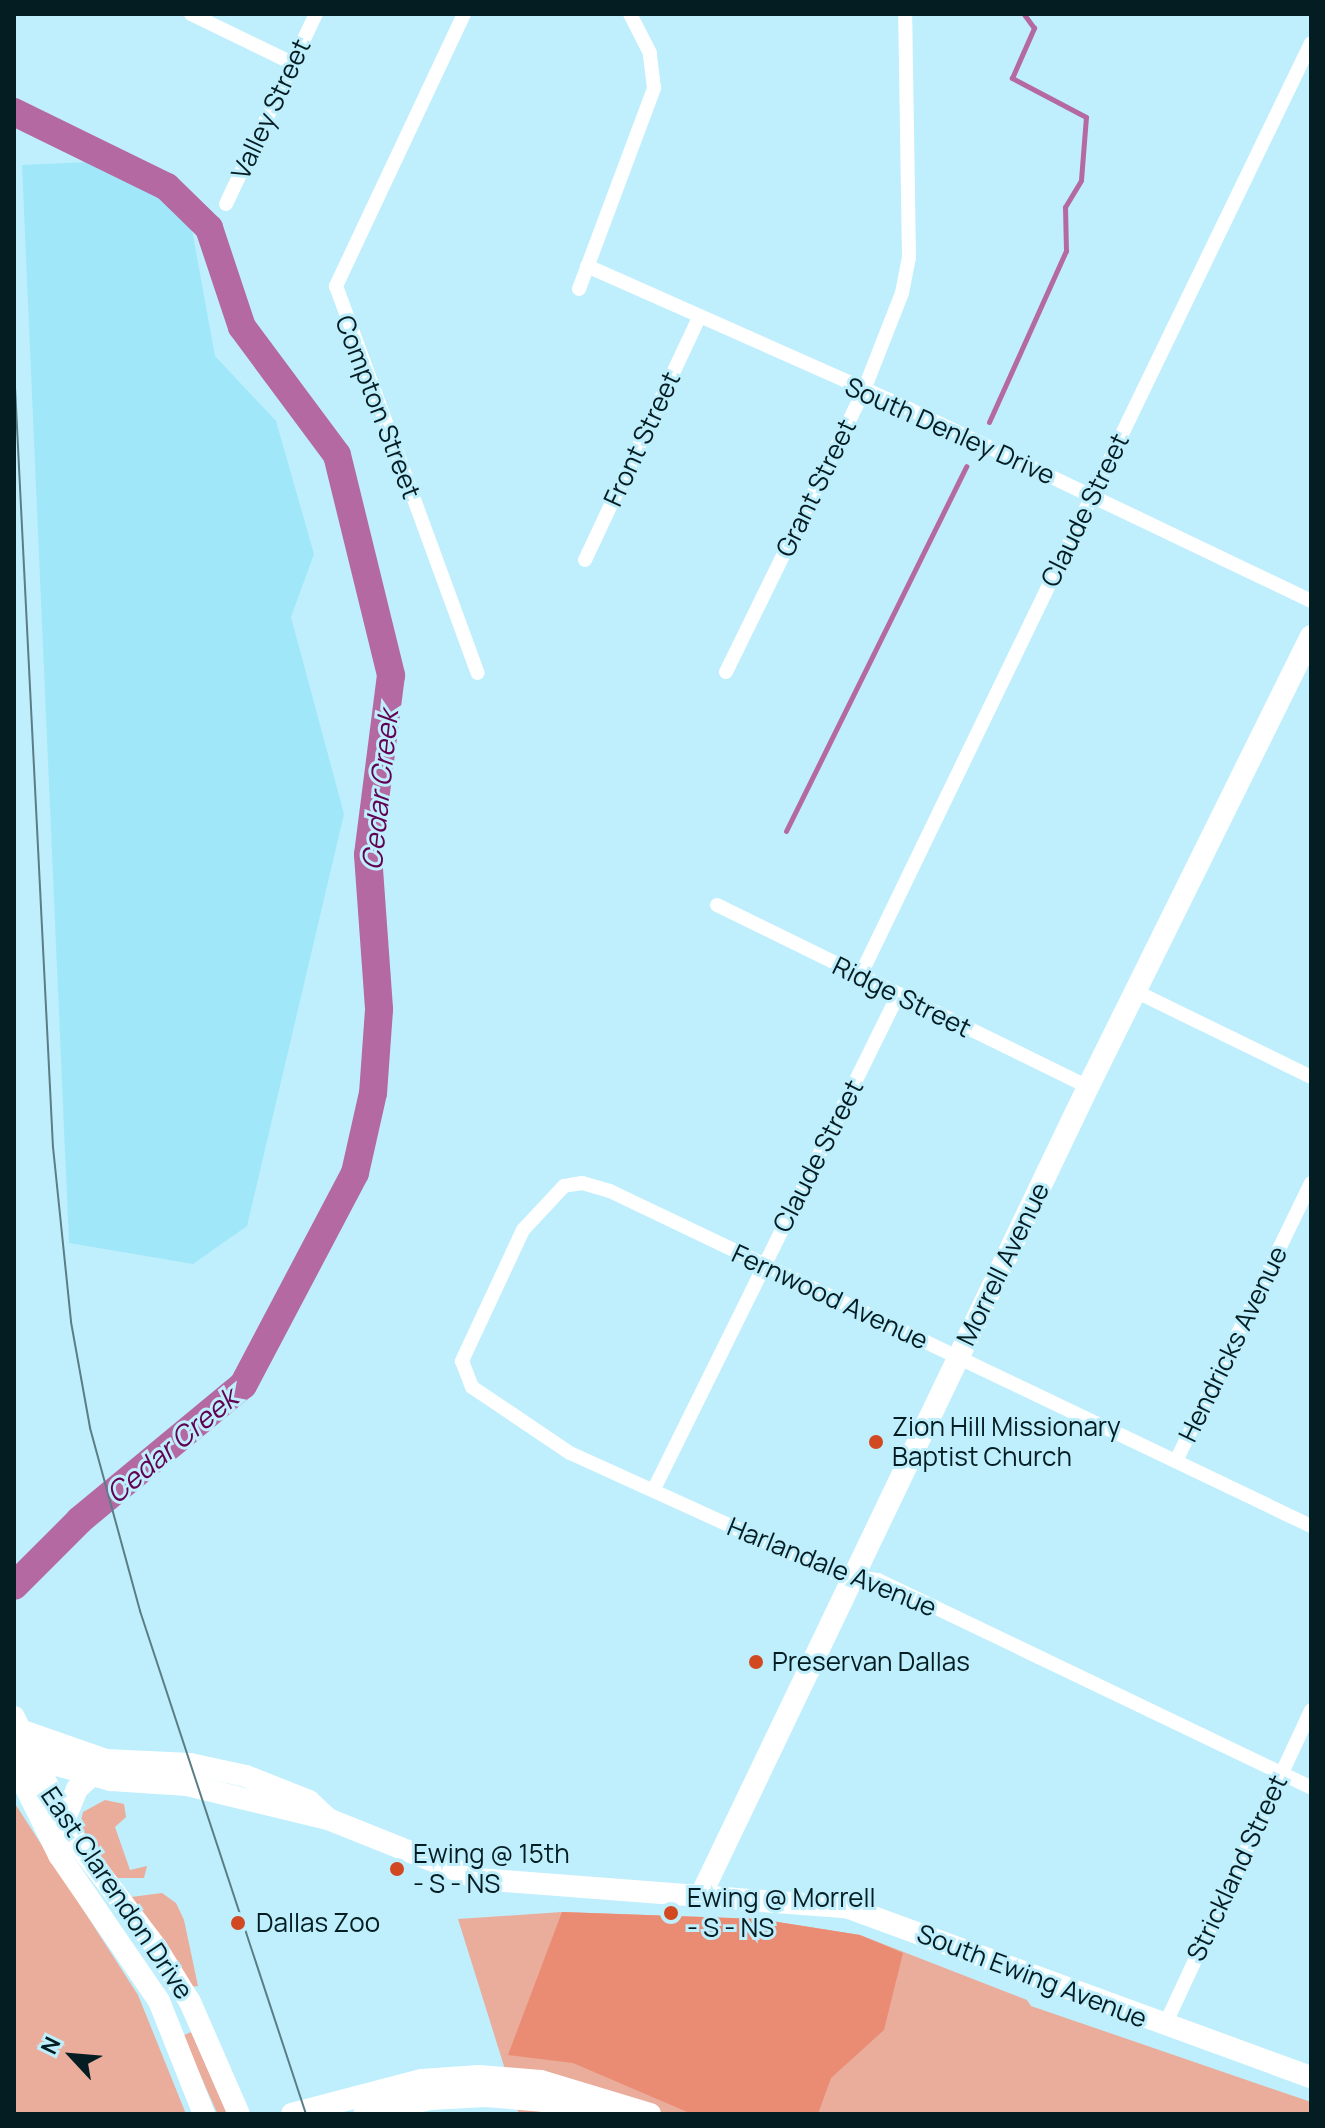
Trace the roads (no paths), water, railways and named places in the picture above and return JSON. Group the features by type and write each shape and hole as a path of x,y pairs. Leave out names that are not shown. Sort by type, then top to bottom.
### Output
{"street":[{"path":"191,14 292,63"},
{"name":"Valley Street","path":"226,204 316,14"},
{"name":"Compton Street","path":"464,14 336,286 478,673"},
{"path":"579,289 654,88 650,53 630,14"},
{"name":"Grant Street","path":"726,672 864,390 902,293 909,258 905,14"},
{"name":"Claude Street","path":"860,976 1311,43"},
{"name":"South Denley Drive","path":"587,266 864,390 1311,601"},
{"name":"Front Street","path":"585,560 699,318"},
{"name":"Morrell Avenue","path":"701,1895 1088,1087 1311,636"},
{"name":"Ridge Street","path":"717,905 1088,1087"},
{"path":"1135,991 1311,1077"},
{"name":"Claude Street","path":"654,1489 898,995"},
{"name":"Fernwood Avenue","path":"462,1361 523,1230 564,1186 582,1183 610,1191 763,1267 1311,1526"},
{"name":"Hendricks Avenue","path":"1176,1461 1311,1183"},
{"name":"Harlandale Avenue","path":"462,1361 472,1387 509,1416 570,1453 654,1489 759,1542 853,1577 878,1580 1311,1787"},
{"name":"Strickland Street","path":"1164,2027 1311,1710"},
{"name":"South Ewing Avenue","path":"16,1725 106,1760 190,1764 246,1776 309,1801 328,1819"},
{"name":"East Clarendon Drive","path":"16,1725 20,1758 59,1855 142,1972 169,2026 204,2114"},
{"name":"South Ewing Avenue","path":"20,1758 92,1775 187,1785 328,1819 478,1879 846,1907 1164,2027 1311,2077"},
{"name":"East Clarendon Drive","path":"20,1758 156,1947 190,2002 239,2114"},
{"path":"64,1821 77,1789 92,1775"},
{"path":"169,2026 190,2002"},
{"path":"292,2114 422,2080 479,2076 650,2114"},
{"path":"364,2114 430,2099 542,2091 594,2114"}],"waterway":[{"path":"989,422 1066,251 1065,207 1081,180 1086,117 1012,78 1034,28 1024,14"},
{"name":"Cedar Creek","path":"14,112 167,187 209,228 242,327 337,455 391,675 368,855 379,1010 373,1093 355,1173 243,1385 80,1520 14,1586"},
{"path":"786,831 966,466"}],"tram line":[{"path":"14,367 53,1147 71,1322 90,1428 140,1611 306,2114"}],"place":[{"name":"Zion Hill Missionary Baptist Church","path":"876,1442"},
{"name":"Preservan Dallas","path":"756,1662"},
{"name":"Ewing @ 15th - S - NS","path":"397,1869"},
{"name":"Ewing @ Morrell - S - NS","path":"671,1913"},
{"name":"Dallas Zoo","path":"238,1923"}]}
